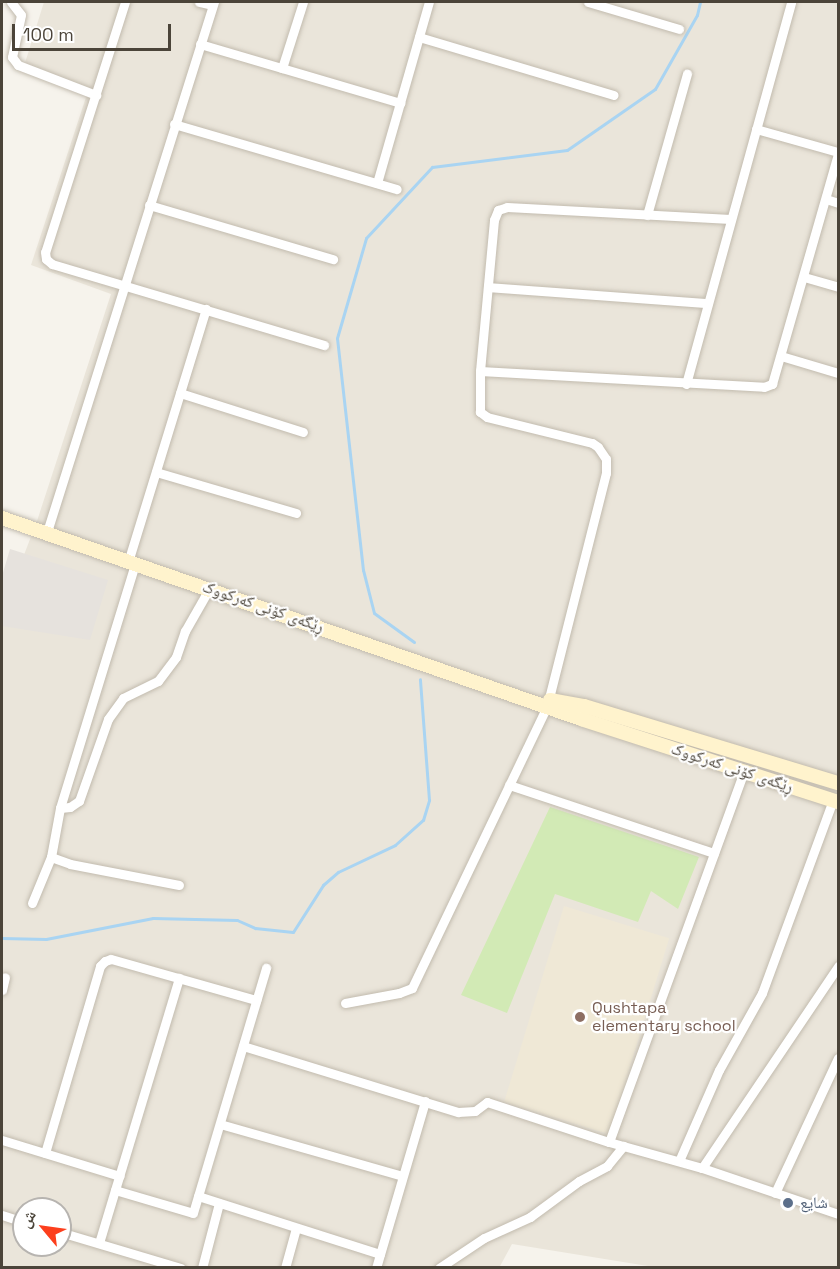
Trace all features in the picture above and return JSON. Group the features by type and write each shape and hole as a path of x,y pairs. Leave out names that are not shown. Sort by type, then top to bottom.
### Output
{"street":[{"path":"10,2 21,15 12,57 18,65 96,94"},
{"path":"125,2 45,252 46,259 52,264 324,345"},
{"path":"46,535 213,3 199,2"},
{"path":"282,68 303,2"},
{"path":"377,183 429,2"},
{"path":"588,2 679,28"},
{"path":"686,384 791,2"},
{"path":"419,37 614,95"},
{"path":"200,44 400,103"},
{"path":"647,215 687,74"},
{"path":"174,124 397,189"},
{"path":"480,371 686,384 764,387 771,384 804,278 838,153 756,129"},
{"path":"826,199 838,203"},
{"path":"149,204 333,259"},
{"path":"345,1002 399,993 412,988 548,703 606,473 606,459 598,447 592,443 487,417 480,412 478,404 480,371 494,220 498,210 507,207 731,219"},
{"path":"804,278 838,287"},
{"path":"488,287 707,303"},
{"path":"32,903 51,857 60,808 156,472 206,309"},
{"path":"781,356 838,373"},
{"path":"180,393 303,432"},
{"path":"156,472 296,513"},
{"name":"ڕێگەی کۆنی کەرکووک","path":"2,518 46,535 524,697 548,703 743,773 836,801"},
{"path":"60,808 70,807 79,801 108,719 123,698 158,681 176,657 185,631 208,589"},
{"name":"ڕێگەی کۆنی کەرکووک","path":"548,703 584,706 838,783"},
{"path":"609,1142 743,773"},
{"path":"509,785 714,853"},
{"path":"679,1161 719,1070 762,993 836,801"},
{"path":"51,857 70,864 179,885"},
{"path":"45,1153 100,966 111,959 256,1000"},
{"path":"702,1168 838,966"},
{"path":"115,1190 193,1213 266,968"},
{"path":"2,990 5,977"},
{"path":"99,1243 178,978"},
{"path":"243,1046 458,1112 475,1111 487,1102 609,1142 702,1168 838,1214"},
{"path":"775,1193 838,1058"},
{"path":"376,1268 425,1101"},
{"path":"220,1124 402,1176"},
{"path":"2,1140 120,1176"},
{"path":"439,1268 484,1238 530,1217 579,1181 606,1166 623,1146"},
{"path":"198,1196 380,1254"},
{"path":"202,1268 219,1203"},
{"path":"285,1268 296,1228"},
{"path":"72,1235 181,1268"}],"shaded area":[{"path":"44,2 838,2 838,1267 654,1267 512,1244 499,1268 2,1267 2,612 37,521 111,294 31,265 89,88 25,63"},
{"path":"10,549 108,580 90,640 2,626 2,576"},
{"name":"Qushtapa elementary school","path":"564,906 669,938 609,1134 504,1102"}],"green space":[{"path":"550,807 699,857 678,909 651,891 638,922 555,894 507,1013 461,995"}],"waterway":[{"path":"414,642 374,613 363,570 337,338 366,238 432,167 567,150 655,89 697,15 700,2"},
{"path":"2,938 46,939 153,918 237,920 255,928 293,932 323,885 338,872 395,845 423,820 429,800 420,679"}],"place":[{"name":"Qushtapa elementary school","path":"580,1017"},
{"name":"شايع","path":"788,1203"}]}
